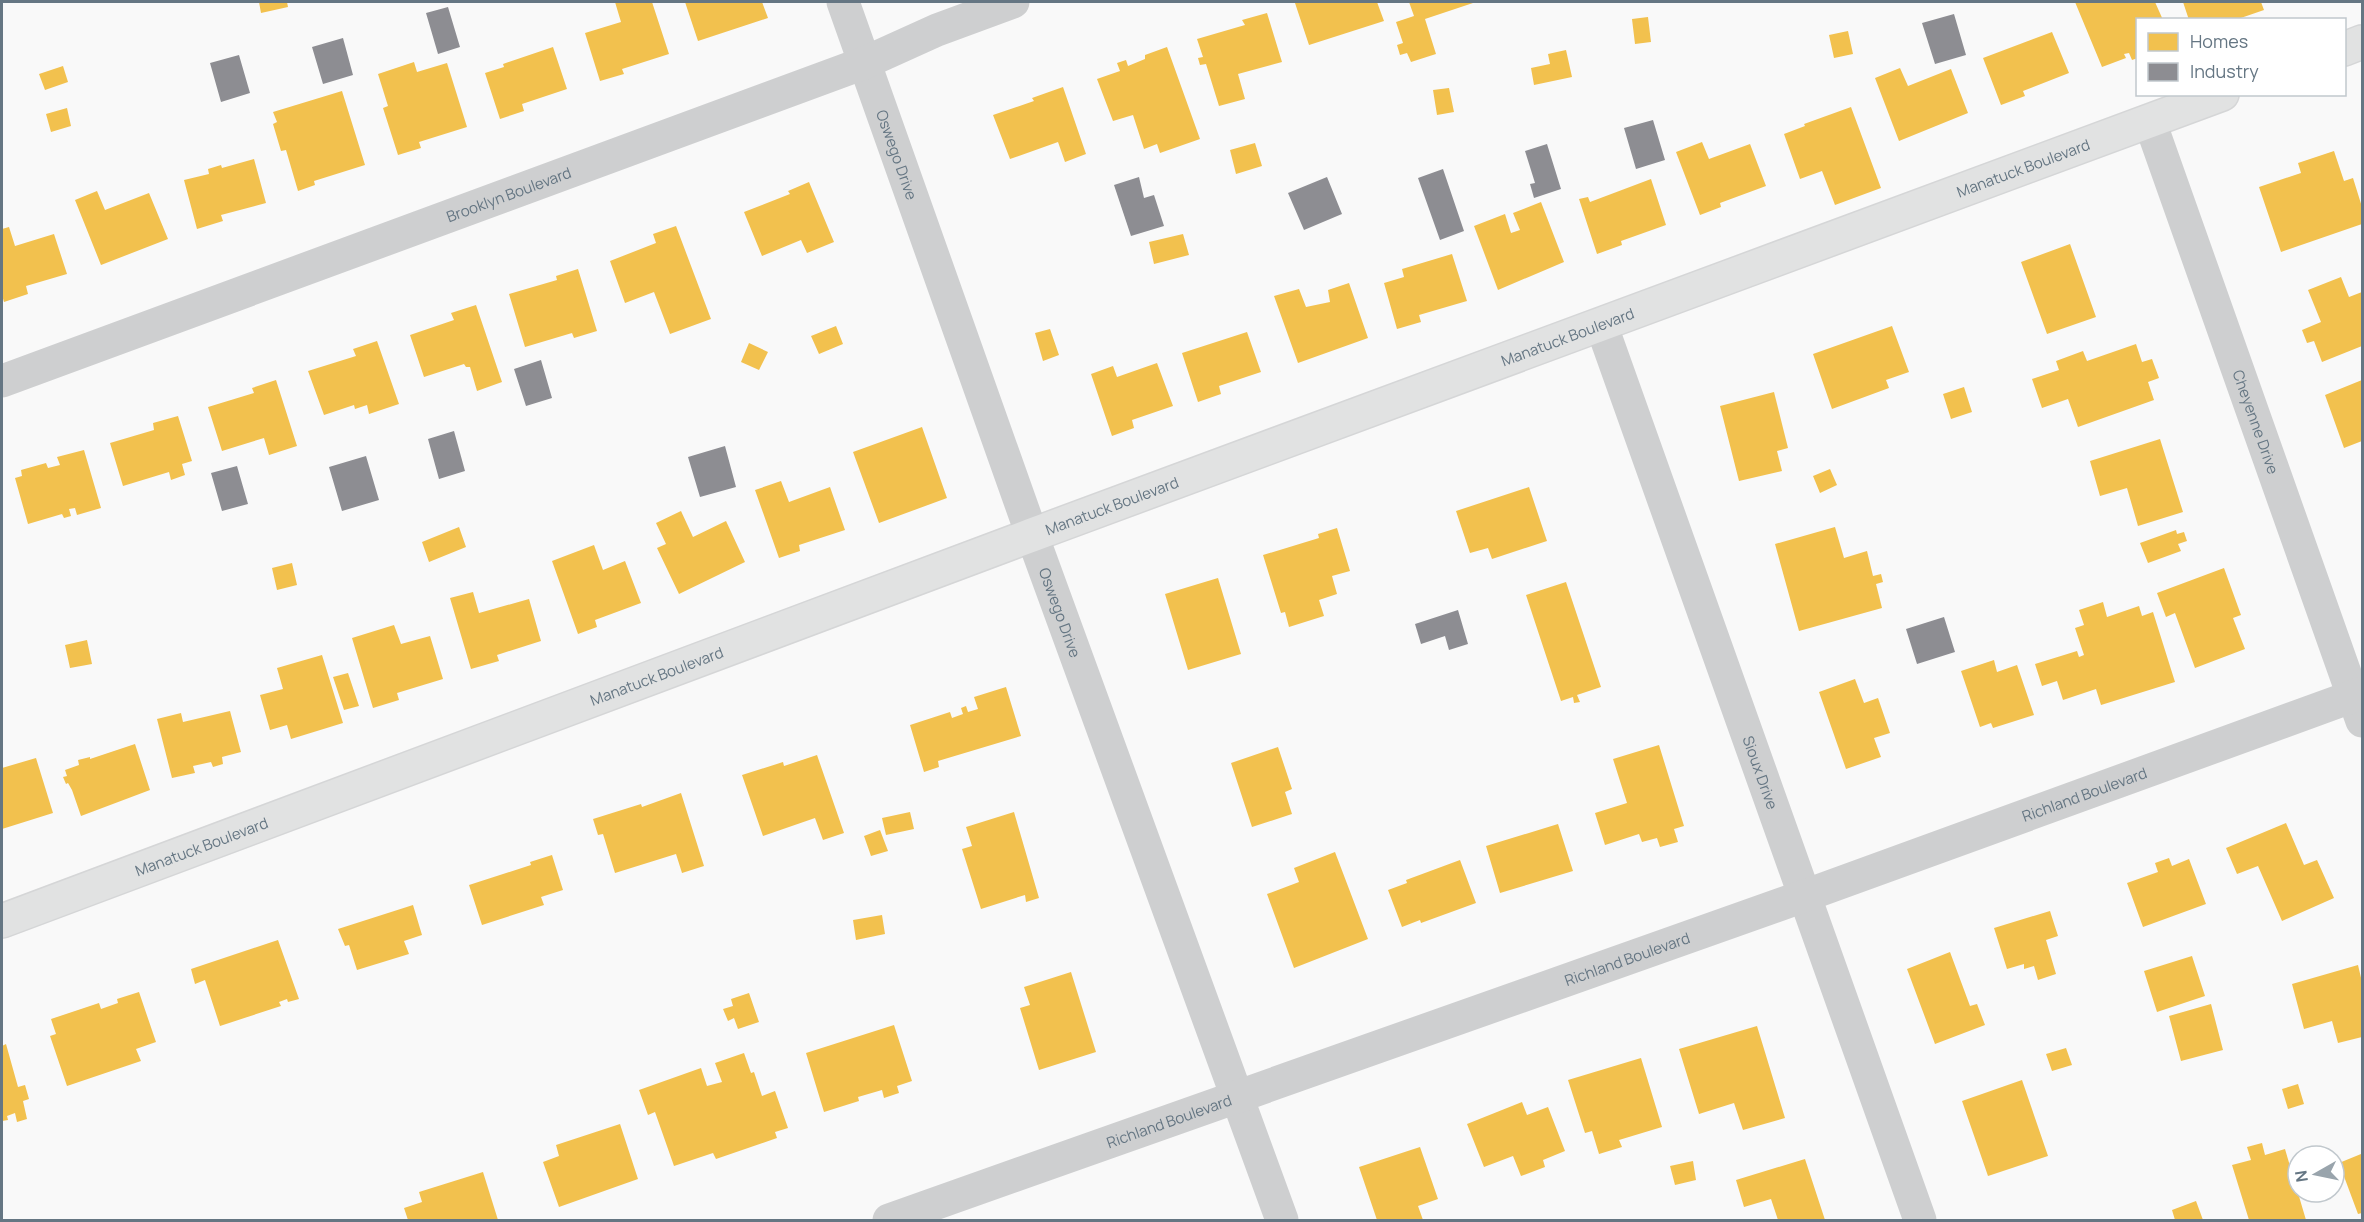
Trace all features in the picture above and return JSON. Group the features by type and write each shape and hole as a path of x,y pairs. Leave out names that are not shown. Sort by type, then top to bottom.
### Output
{"street":[{"name":"Oswego Drive","path":"843,2 1032,535 1238,1095 1282,1221"},
{"name":"Brooklyn Boulevard","path":"2,381 864,63 937,30 1013,2"},
{"path":"2346,48 2362,42"},
{"name":"Manatuck Boulevard","path":"2,921 1032,535 2217,96"},
{"name":"Cheyenne Drive","path":"2150,122 2360,704"},
{"name":"Sioux Drive","path":"1601,324 1920,1221"},
{"name":"Richland Boulevard","path":"889,1221 1238,1095 1804,896 2360,704"}],"building: Homes":[{"path":"259,2 287,2 288,7 261,13"},
{"path":"615,2 652,2 669,54 622,69 624,74 600,81 585,33 621,22"},
{"path":"685,2 762,2 768,18 698,41"},
{"path":"1377,2 1384,21 1309,45 1295,3"},
{"path":"1409,2 1476,2 1425,19 1436,54 1411,62 1407,53 1400,55 1397,45 1403,43 1396,22 1414,16"},
{"path":"2075,2 2155,2 2162,18 2136,18 2136,59 2132,60 2129,53 2124,54 2126,58 2102,67"},
{"path":"2183,2 2261,2 2264,10 2241,18 2188,18"},
{"path":"1267,13 1282,62 1238,74 1245,99 1219,106 1206,64 1200,65 1198,58 1203,57 1197,39 1245,25 1242,20"},
{"path":"1648,17 1651,42 1635,44 1632,19"},
{"path":"1848,31 1853,54 1834,58 1829,35"},
{"path":"2052,32 2069,73 2023,91 2025,96 2001,105 1983,58"},
{"path":"553,47 567,89 522,104 524,111 500,119 485,73 504,67 503,64"},
{"path":"1167,47 1200,139 1160,153 1157,144 1144,149 1133,115 1113,121 1097,79 1120,71 1117,63 1126,60 1128,66 1145,59 1145,55"},
{"path":"1566,50 1572,77 1534,85 1531,68 1550,64 1548,54"},
{"path":"414,62 417,72 447,63 467,127 419,142 421,148 398,155 383,108 388,106 378,74"},
{"path":"63,66 68,82 45,90 39,74"},
{"path":"1900,68 1908,86 1951,69 1968,113 1899,141 1875,78"},
{"path":"1063,87 1086,154 1065,162 1058,142 1010,159 993,115 1034,101 1032,98"},
{"path":"1449,88 1454,112 1437,115 1433,90"},
{"path":"342,91 365,165 314,181 315,185 298,191 286,150 281,151 273,124 277,122 273,112"},
{"path":"1851,107 1881,188 1835,205 1822,171 1800,179 1784,134"},
{"path":"67,108 71,126 51,132 46,114"},
{"path":"1702,142 1709,159 1750,144 1766,186 1720,203 1721,207 1700,215 1676,152"},
{"path":"1255,143 1262,166 1236,174 1230,150"},
{"path":"2334,151 2344,181 2353,178 2362,207 2362,224 2281,252 2259,187 2301,173 2298,163"},
{"path":"254,159 266,203 221,215 223,221 197,229 184,180 209,174 208,169 221,165 222,168"},
{"path":"1651,179 1666,225 1621,241 1622,245 1597,254 1579,199 1588,197 1590,202"},
{"path":"809,182 834,242 807,253 801,240 762,256 744,212 790,194 788,191"},
{"path":"97,191 105,210 149,193 168,239 101,265 75,200"},
{"path":"1541,202 1564,262 1498,290 1474,226 1505,214 1511,233 1520,230 1513,213"},
{"path":"676,226 711,319 670,334 654,292 625,303 610,261 656,243 653,234"},
{"path":"9,227 15,246 54,234 67,274 26,286 28,294 4,302 2,295 2,229"},
{"path":"1183,234 1189,255 1154,264 1149,242"},
{"path":"2070,244 2096,317 2047,334 2021,262"},
{"path":"1452,254 1467,301 1419,315 1421,322 1397,329 1384,283 1404,277 1402,269"},
{"path":"578,269 597,331 574,338 572,333 525,347 509,294 557,280 556,276"},
{"path":"2341,277 2349,297 2362,292 2362,346 2322,362 2314,341 2307,343 2302,330 2321,322 2308,290"},
{"path":"1349,283 1368,338 1298,363 1274,296 1299,289 1306,307 1330,302 1328,290"},
{"path":"476,305 502,382 477,391 470,367 464,364 424,377 410,335 454,320 451,313"},
{"path":"836,326 843,344 819,354 811,336"},
{"path":"1892,326 1909,372 1886,380 1889,388 1832,409 1813,354"},
{"path":"1050,329 1059,355 1043,361 1035,333"},
{"path":"1247,332 1261,372 1219,386 1221,394 1198,402 1182,353"},
{"path":"377,341 399,404 369,414 367,405 355,409 354,405 324,415 308,371 356,356 353,349"},
{"path":"749,343 768,352 759,370 741,362"},
{"path":"2136,344 2142,362 2152,359 2159,378 2148,382 2154,400 2078,427 2068,399 2042,408 2032,379 2059,370 2056,361 2083,351 2087,361"},
{"path":"1157,363 1173,406 1132,420 1134,428 1112,436 1091,374 1113,366 1117,377"},
{"path":"276,380 297,446 269,455 264,438 222,451 208,407 254,393 252,388"},
{"path":"2362,380 2362,441 2344,448 2325,395"},
{"path":"1964,387 1972,412 1951,419 1943,394"},
{"path":"1774,392 1788,448 1777,451 1782,471 1739,481 1720,406"},
{"path":"178,416 192,461 182,464 185,475 171,480 169,472 123,486 110,443 154,430 153,423"},
{"path":"922,427 947,498 879,523 853,452"},
{"path":"2160,439 2183,512 2138,526 2127,488 2100,496 2090,461"},
{"path":"84,450 101,508 77,515 75,508 69,509 71,516 64,518 62,514 28,524 15,478 22,476 21,470 46,463 48,468 60,465 57,457"},
{"path":"1830,469 1837,485 1820,493 1813,476"},
{"path":"781,481 789,502 830,487 845,530 799,545 800,551 779,558 755,490"},
{"path":"1529,487 1547,541 1492,559 1488,548 1470,553 1456,511"},
{"path":"681,511 693,537 726,521 745,562 679,594 657,548 666,544 656,523"},
{"path":"459,527 466,547 429,562 422,542"},
{"path":"1835,527 1844,558 1867,551 1873,576 1881,574 1883,582 1876,584 1882,608 1799,631 1775,544"},
{"path":"1337,528 1350,571 1332,576 1337,594 1319,600 1324,616 1289,627 1285,612 1281,613 1263,555 1319,538 1318,534"},
{"path":"2176,530 2177,534 2184,532 2187,541 2178,544 2181,551 2148,563 2140,543"},
{"path":"594,545 603,570 625,561 641,603 595,620 597,627 578,634 552,561"},
{"path":"292,563 297,585 277,590 272,568"},
{"path":"2224,568 2241,615 2233,618 2245,649 2195,668 2175,613 2166,617 2157,593"},
{"path":"1218,578 1241,654 1188,670 1165,594"},
{"path":"1566,582 1601,687 1577,695 1580,702 1574,703 1573,697 1561,701 1526,595"},
{"path":"473,592 479,613 529,599 541,641 497,655 499,661 471,669 450,598"},
{"path":"2103,602 2107,617 2139,606 2142,616 2153,612 2175,682 2101,705 2096,689 2063,700 2057,681 2042,686 2035,664 2077,651 2079,657 2084,655 2075,628 2084,625 2079,610"},
{"path":"394,625 401,644 430,636 443,679 397,693 399,700 373,708 352,638"},
{"path":"87,640 92,664 70,668 65,645"},
{"path":"322,655 343,723 291,739 287,725 270,730 260,695 283,689 277,668"},
{"path":"1994,660 1997,672 2017,665 2034,715 1993,728 1991,723 1980,727 1961,671"},
{"path":"348,673 359,706 344,710 333,677"},
{"path":"1855,679 1864,703 1878,698 1890,733 1874,738 1881,757 1846,769 1819,692"},
{"path":"1006,687 1021,736 938,761 939,767 924,772 910,725 950,712 952,718 963,714 961,708 966,706 968,712 978,709 974,697"},
{"path":"230,711 241,752 222,757 223,764 213,767 211,762 193,766 195,773 172,778 157,719 181,713 183,722"},
{"path":"135,744 150,790 81,816 72,790 63,777 67,776 65,770 79,765 78,760 90,757 90,759"},
{"path":"1659,745 1684,826 1674,829 1678,842 1660,847 1657,838 1642,842 1639,834 1605,845 1595,813 1627,803 1613,759"},
{"path":"1278,747 1292,789 1285,792 1292,814 1252,827 1231,763"},
{"path":"817,755 844,833 823,840 815,818 763,836 742,775 783,762 784,766"},
{"path":"36,758 53,813 2,829 2,768"},
{"path":"681,793 704,866 682,873 676,854 615,873 603,834 598,835 593,819 641,804 642,807"},
{"path":"910,812 914,829 886,835 882,818"},
{"path":"1014,812 1039,898 1026,902 1025,895 981,909 962,849 972,846 966,827"},
{"path":"2286,823 2304,865 2317,860 2334,898 2282,921 2258,866 2237,874 2226,848"},
{"path":"1558,824 1573,871 1500,893 1486,846"},
{"path":"880,830 888,851 871,856 864,836"},
{"path":"1335,852 1368,939 1294,968 1267,894 1299,882 1294,868"},
{"path":"552,855 563,890 541,897 544,905 482,925 469,885 531,865 530,862"},
{"path":"2169,858 2172,866 2189,859 2206,904 2143,927 2127,883 2158,872 2155,863"},
{"path":"1460,860 1476,903 1421,923 1420,920 1402,927 1388,890 1407,883 1406,880"},
{"path":"413,905 422,935 404,941 409,954 357,970 349,945 345,946 338,929"},
{"path":"2050,911 2058,936 2046,940 2056,974 2038,980 2034,966 2024,969 2024,964 2007,969 1994,928"},
{"path":"882,915 885,934 856,940 853,920"},
{"path":"278,940 299,999 288,1002 287,999 279,1002 281,1006 220,1026 205,980 195,984 191,969"},
{"path":"1950,952 1970,1006 1977,1004 1985,1025 1935,1044 1907,969"},
{"path":"2192,956 2205,996 2157,1012 2144,971"},
{"path":"2358,965 2362,982 2362,1037 2338,1043 2332,1021 2304,1029 2292,984"},
{"path":"1071,972 1096,1052 1039,1070 1020,1008 1030,1005 1024,987"},
{"path":"139,992 156,1042 136,1049 141,1061 67,1086 50,1036 56,1034 51,1019 99,1003 101,1009 118,1003 117,999"},
{"path":"749,993 759,1022 738,1029 734,1018 728,1021 723,1009 733,1006 731,999"},
{"path":"2211,1004 2223,1050 2181,1061 2169,1016"},
{"path":"894,1025 912,1081 897,1086 899,1093 884,1098 882,1090 858,1097 859,1101 824,1112 806,1053"},
{"path":"1757,1026 1785,1118 1743,1130 1734,1103 1699,1114 1679,1049"},
{"path":"6,1044 18,1087 25,1085 29,1099 23,1101 27,1119 17,1122 15,1113 7,1116 8,1120 2,1121 2,1046"},
{"path":"2066,1048 2072,1065 2052,1071 2046,1054"},
{"path":"744,1053 751,1073 754,1072 762,1096 775,1091 788,1128 775,1132 777,1138 716,1159 713,1153 674,1166 655,1112 648,1115 639,1090 701,1068 707,1086 722,1082 715,1063"},
{"path":"1641,1058 1662,1127 1619,1140 1622,1147 1599,1154 1592,1131 1585,1133 1568,1080"},
{"path":"2022,1080 2048,1156 1988,1176 1962,1101"},
{"path":"2298,1084 2304,1104 2288,1109 2282,1089"},
{"path":"1522,1102 1527,1115 1548,1107 1565,1151 1543,1160 1545,1167 1521,1176 1513,1156 1484,1167 1467,1124"},
{"path":"620,1124 638,1179 559,1207 543,1162 559,1156 556,1145"},
{"path":"2262,1143 2265,1155 2285,1149 2286,1204 2301,1204 2306,1220 2249,1220 2232,1165 2251,1160 2247,1147"},
{"path":"1420,1147 1438,1199 1418,1206 1423,1220 1377,1220 1359,1167"},
{"path":"2361,1154 2362,1213 2358,1214 2346,1182 2346,1160"},
{"path":"1805,1159 1825,1220 1778,1220 1771,1199 1744,1207 1736,1180"},
{"path":"1693,1161 1696,1180 1675,1185 1670,1166"},
{"path":"483,1172 498,1220 408,1220 404,1208 422,1202 419,1192"},
{"path":"2196,1201 2203,1220 2175,1220 2172,1210"}],"building: Industry":[{"path":"448,7 460,47 438,54 426,13"},
{"path":"1954,14 1966,55 1935,64 1922,23"},
{"path":"343,38 353,75 323,84 312,47"},
{"path":"239,55 250,93 221,102 210,63"},
{"path":"1653,120 1665,160 1636,169 1624,128"},
{"path":"1547,144 1561,189 1534,198 1530,184 1535,183 1525,151"},
{"path":"1443,169 1464,231 1440,240 1418,178"},
{"path":"1139,177 1144,198 1154,195 1164,226 1131,236 1114,185"},
{"path":"1327,177 1342,214 1304,230 1288,193"},
{"path":"541,360 552,398 526,406 514,369"},
{"path":"454,431 465,471 439,479 428,439"},
{"path":"725,446 736,487 700,497 688,457"},
{"path":"366,456 379,500 342,511 329,467"},
{"path":"237,466 248,504 222,511 211,473"},
{"path":"1458,610 1468,644 1449,650 1445,636 1421,644 1415,624"},
{"path":"1944,617 1955,652 1917,664 1906,629"}]}
